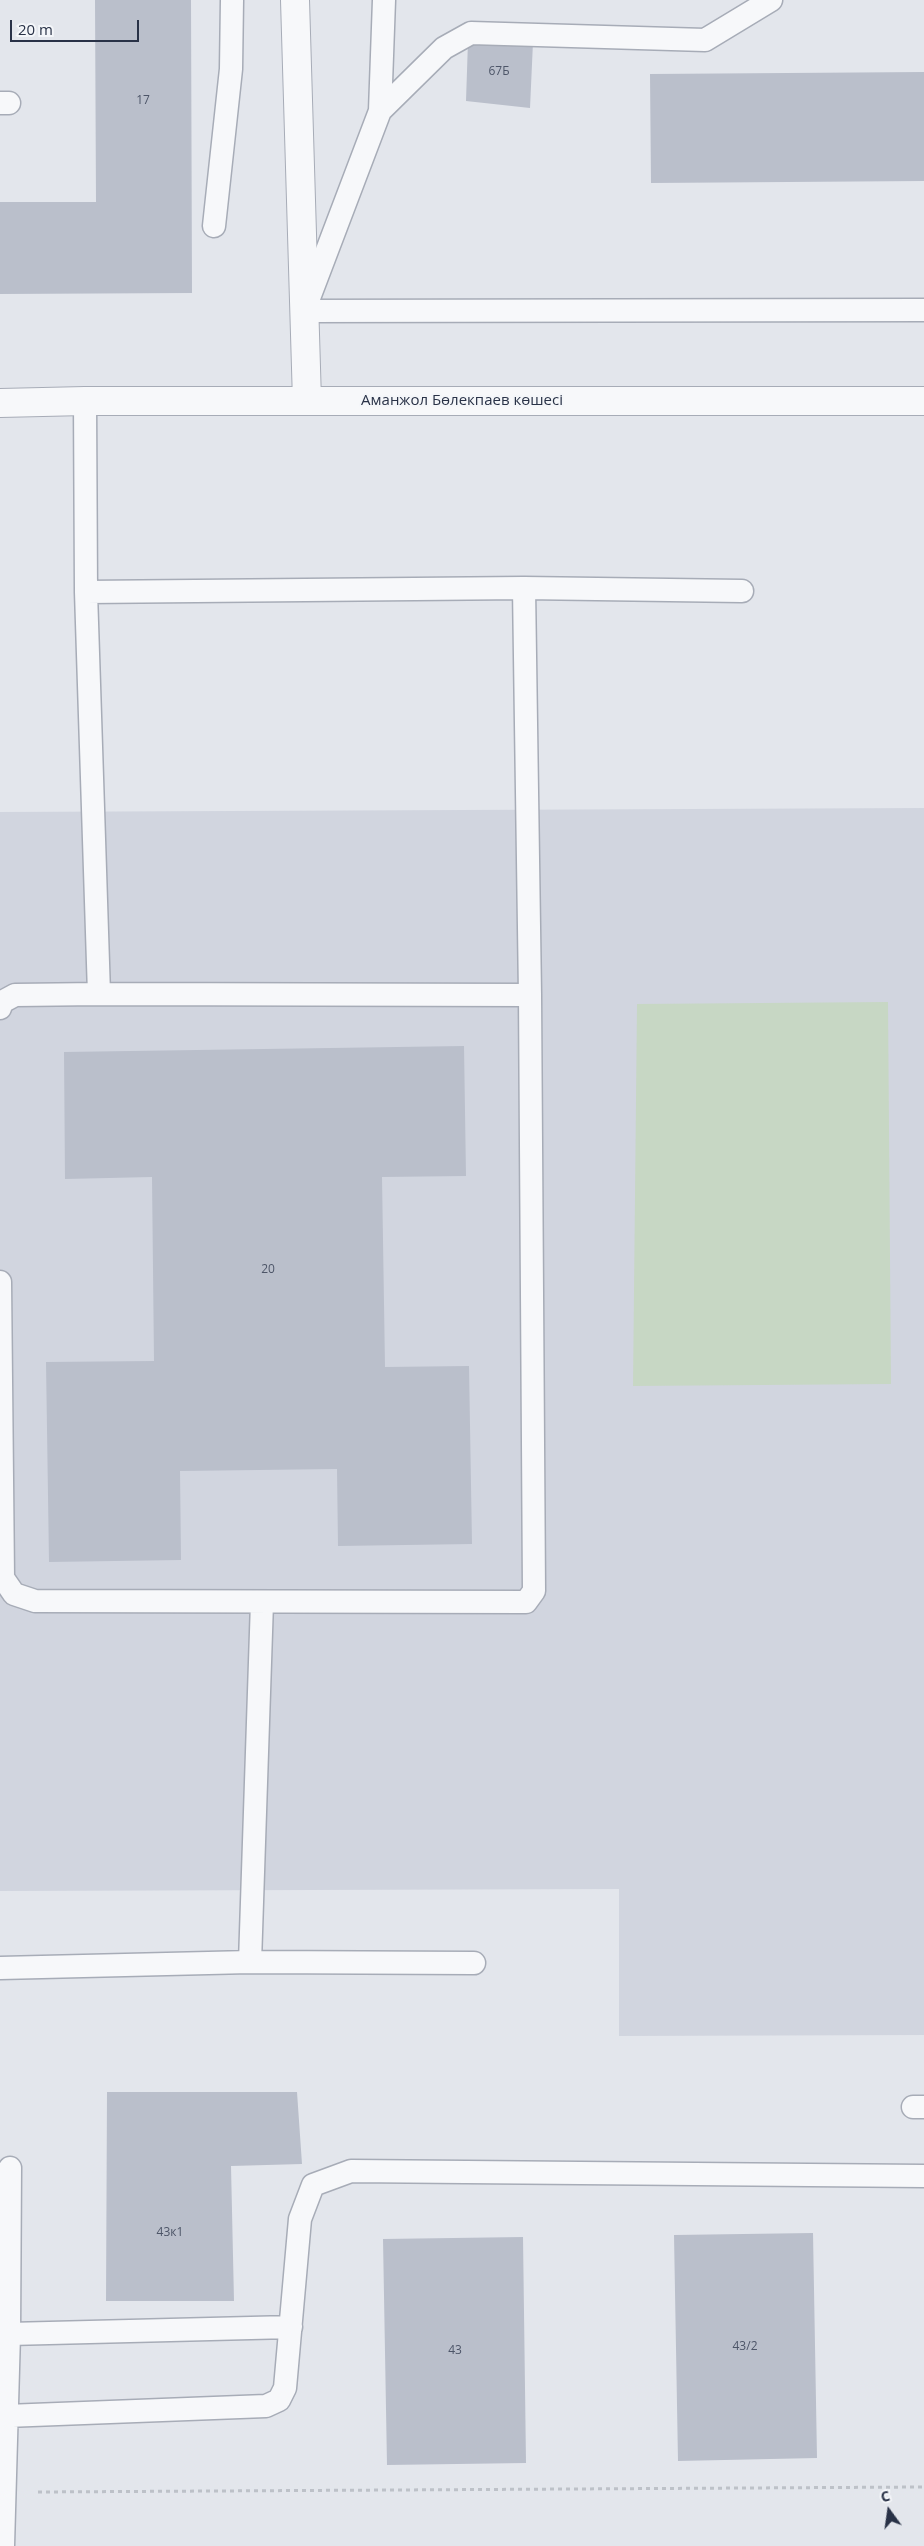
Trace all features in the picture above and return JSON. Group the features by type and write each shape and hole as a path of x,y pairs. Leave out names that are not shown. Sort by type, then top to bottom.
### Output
{"street":[{"path":"294,0 308,401"},
{"name":"Аманжол Бөлекпаев көшесі","path":"0,403 84,401 924,401"}],"lane":[{"path":"214,226 231,69 232,0"},
{"path":"384,0 380,111 304,311 924,310"},
{"path":"380,111 444,48 471,33 705,40 771,0"},
{"path":"84,401 86,592 100,994"},
{"path":"86,592 524,588 742,591"},
{"path":"0,1282 3,1578 14,1594 35,1601 526,1602 534,1591 530,995 524,588"},
{"path":"0,1008 2,1002 15,995 530,995"},
{"path":"250,1962 262,1602"},
{"path":"0,1968 250,1962 474,1963"},
{"path":"3,2546 9,2334 10,2168"},
{"path":"6,2416 266,2406 279,2400 285,2388 300,2219 313,2185 351,2170 924,2176"},
{"path":"9,2334 291,2327"}],"path":[{"path":"4,2492 924,2488"}],"shaded area":[{"path":"924,808 924,2035 619,2036 619,1889 0,1891 0,812"}],"green space":[{"path":"888,1002 891,1384 633,1386 637,1004"}],"building":[{"path":"95,0 191,0 192,293 0,294 0,202 96,202"},
{"path":"468,41 533,42 530,108 466,101"},
{"path":"924,72 924,181 651,183 650,74"},
{"path":"464,1046 466,1176 382,1177 385,1367 469,1366 472,1544 338,1546 337,1469 180,1471 181,1560 49,1562 46,1362 154,1361 152,1177 65,1179 64,1052"},
{"path":"107,2092 297,2092 302,2164 231,2166 234,2301 106,2301"},
{"path":"813,2233 817,2458 678,2461 674,2235"},
{"path":"523,2237 526,2463 387,2465 383,2239"}]}
